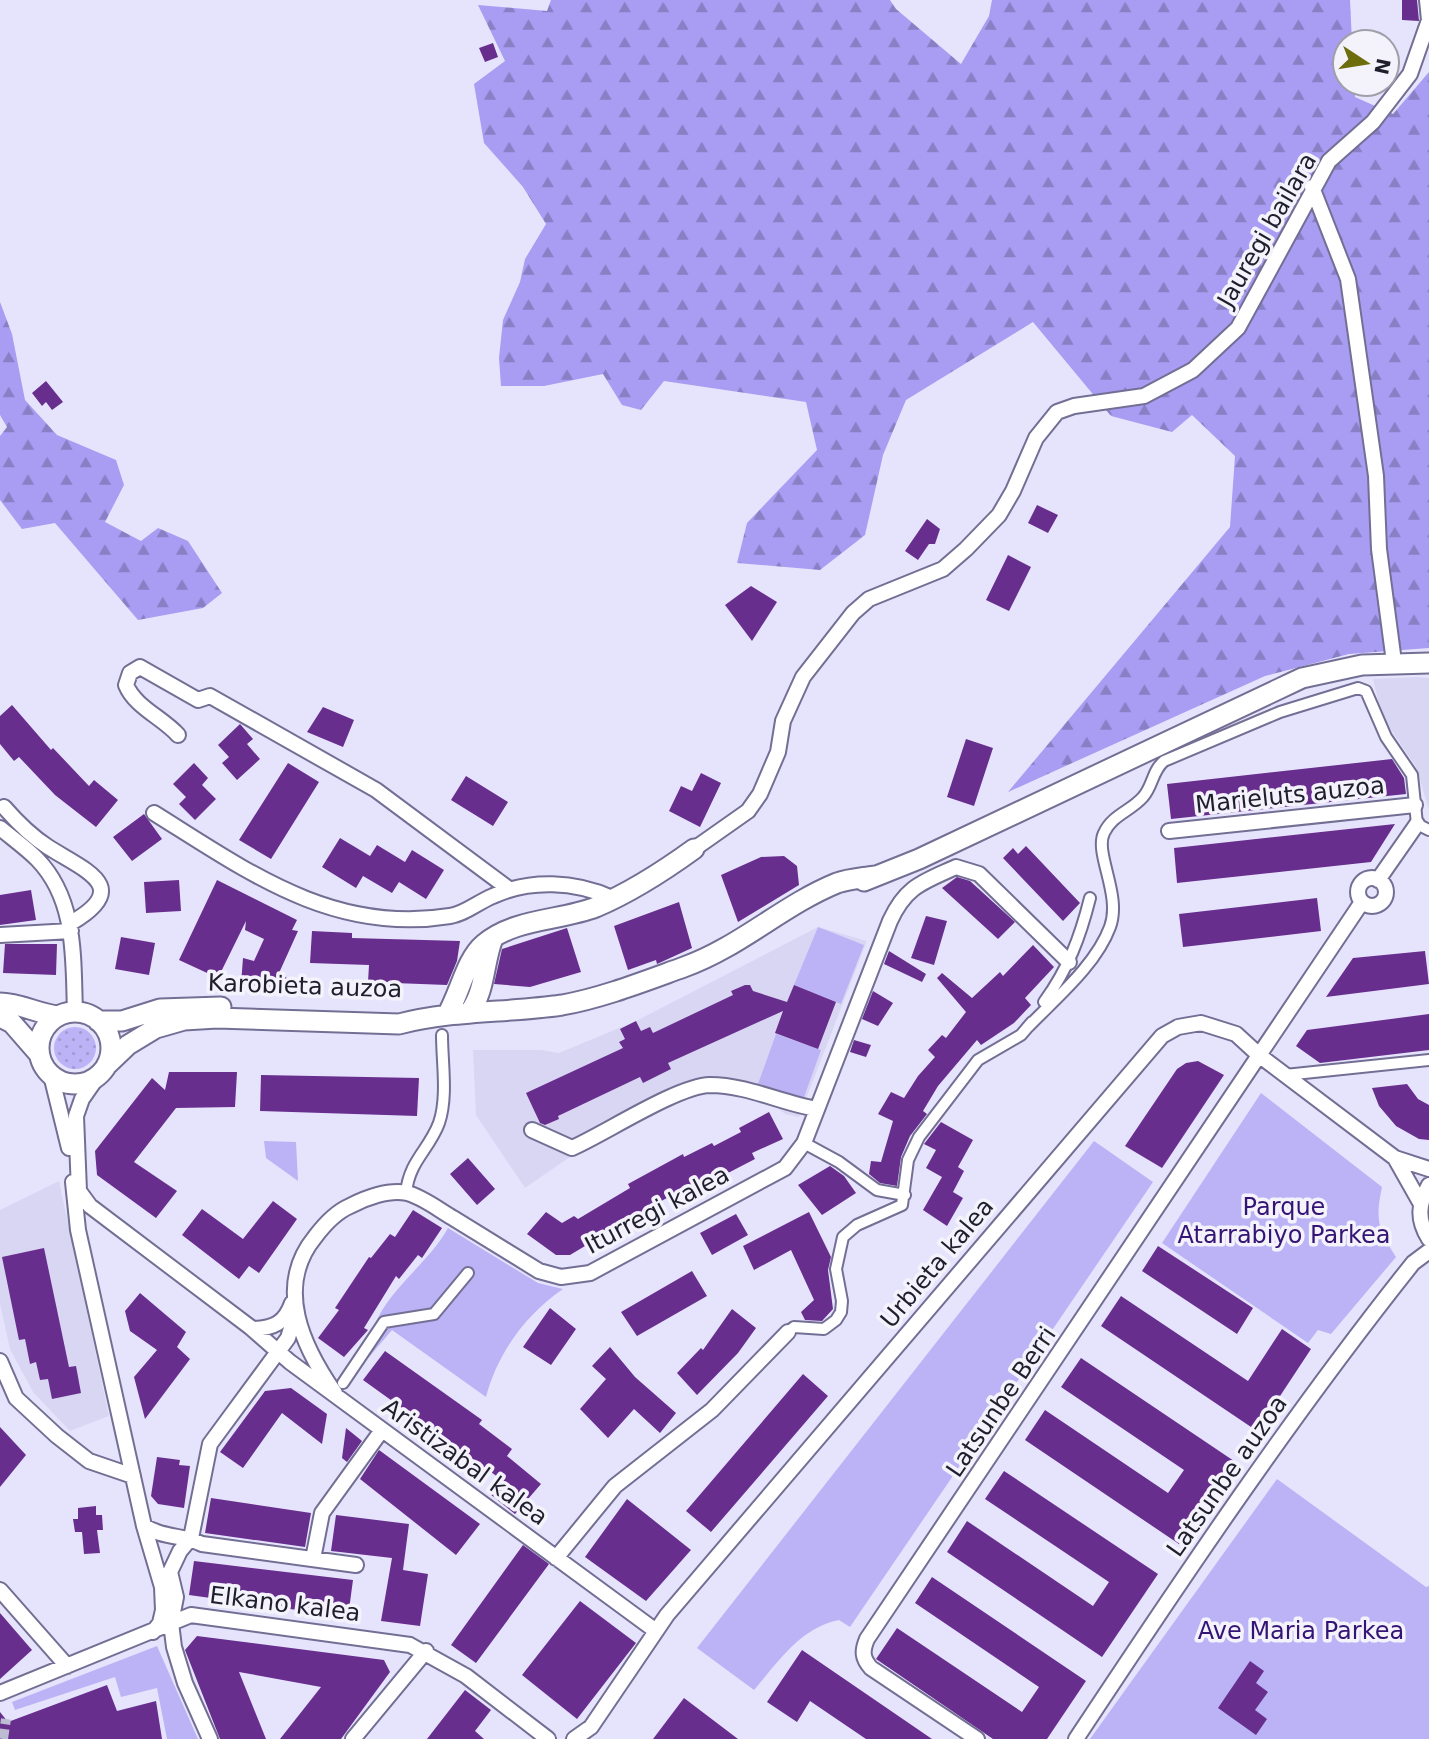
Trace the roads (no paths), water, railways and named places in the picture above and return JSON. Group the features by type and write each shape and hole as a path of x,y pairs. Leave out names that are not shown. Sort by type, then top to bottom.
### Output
{"main road":[{"path":"427,1017 565,1004 663,974 718,952 765,926 789,918 874,876 929,854 1302,678 1394,662 1429,663"},
{"path":"447,1015 458,996 474,954 493,938 518,927 596,907 694,849"},
{"path":"470,1013 484,979 493,938"},
{"path":"484,979 503,1003 515,1010"},
{"path":"0,1003 11,1003 38,1014 70,1007 99,1021 110,1042 102,1071 79,1084 69,1084 51,1075 39,1054 12,1023 0,1017"},
{"name":"Karobieta auzoa","path":"99,1021 122,1021 160,1009 191,1006 397,1012 427,1017"},
{"path":"39,1054 43,1032 70,1007"},
{"name":"Karobieta auzoa","path":"102,1071 128,1045 156,1028 184,1020 217,1018 399,1024 427,1017"}],"street":[{"name":"Jauregi bailara","path":"694,849 748,811 760,794 778,752 783,721 803,677 853,613 869,599 943,569 966,549 999,515 1013,491 1035,438 1057,412 1074,406 1144,396 1193,370 1238,328 1312,187 1329,161 1374,122 1410,74 1429,20 1427,0"},
{"path":"1312,187 1348,279 1376,476 1379,549 1394,662"},
{"path":"178,735 165,720 130,694 126,685 130,673 140,667 198,700 210,696 376,790 509,889"},
{"name":"Marieluts auzoa","path":"1028,1027 1079,973 1104,941 1111,925 1115,903 1101,846 1102,835 1116,817 1146,793 1155,769 1164,761 1280,712 1358,688 1366,691 1386,737 1412,775 1415,805 1423,827 1378,880 1370,878 1359,886 1358,895 1362,902 1260,1056"},
{"name":"Marieluts auzoa","path":"1169,831 1415,805"},
{"path":"0,934 71,927 92,911 99,903 102,892 101,883 93,874 46,846 16,822 4,807"},
{"path":"154,813 266,884 318,906 347,913 425,919 449,916 509,889 571,885 612,898"},
{"path":"0,828 38,860 55,883 71,927 70,1007"},
{"name":"Iturregi kalea","path":"406,1193 539,1271 561,1278 590,1273 785,1168 809,1146 817,1109 900,900 909,890 956,867 979,874 1069,962"},
{"path":"556,1558 615,1486 712,1410 794,1326 824,1329 836,1320 842,1301 836,1269 843,1237 858,1225 892,1212 902,1205 908,1160 919,1137 978,1060 1028,1027 1078,944 1090,898"},
{"name":"Urbieta kalea","path":"574,1739 591,1733 656,1631 1155,1041 1178,1027 1212,1025 1236,1034 1260,1056 1395,1158 1429,1169"},
{"path":"210,1739 185,1683 174,1647 171,1623 175,1593 170,1572 176,1557 191,1538 210,1444 288,1338 295,1306 298,1268 304,1252 330,1220 346,1208 370,1198 406,1193 408,1174 438,1126 442,1111 442,1035"},
{"name":"Latsunbe Berri","path":"977,1739 871,1668 864,1660 863,1650 867,1639 1260,1056"},
{"path":"1285,1075 1429,1060"},
{"name":"Karobieta auzoa","path":"102,1071 82,1099 76,1116 79,1191 90,1206 252,1328"},
{"path":"51,1075 69,1143 78,1230 144,1526 162,1587 163,1610 160,1623 153,1632"},
{"path":"532,1130 572,1148 676,1096 709,1085 742,1089 817,1109"},
{"path":"809,1146 877,1190 905,1195"},
{"name":"Urbieta kalea","path":"1395,1158 1421,1204 1422,1226 1429,1238"},
{"path":"1421,1204 1429,1185"},
{"path":"78,1230 91,1219 102,1215"},
{"name":"Latsunbe auzoa","path":"1076,1739 1189,1569 1326,1375 1413,1263 1429,1251"},
{"path":"295,1306 312,1360 339,1388 384,1322 433,1314 468,1273"},
{"path":"252,1328 275,1326 283,1321 295,1306"},
{"name":"Aristizabal kalea","path":"252,1328 278,1352 339,1388 382,1430 656,1631"},
{"path":"0,1362 16,1398 57,1436 89,1461 133,1476"},
{"path":"313,1559 321,1513 382,1430"},
{"path":"104,1466 114,1461 127,1447"},
{"path":"144,1526 156,1534 191,1538 202,1544 356,1565"},
{"path":"162,1587 174,1604 191,1615"},
{"path":"0,1590 66,1666"},
{"name":"Elkano kalea","path":"0,1693 191,1615 383,1639 426,1651 467,1676 548,1739"},
{"path":"353,1739 426,1651"}],"tunnel":[{"path":"3,1739 6,1719"}],"park label":[{"name":"Parque Atarrabiyo Parkea","path":"1284,1221"},
{"name":"Ave Maria Parkea","path":"1301,1631"}]}
